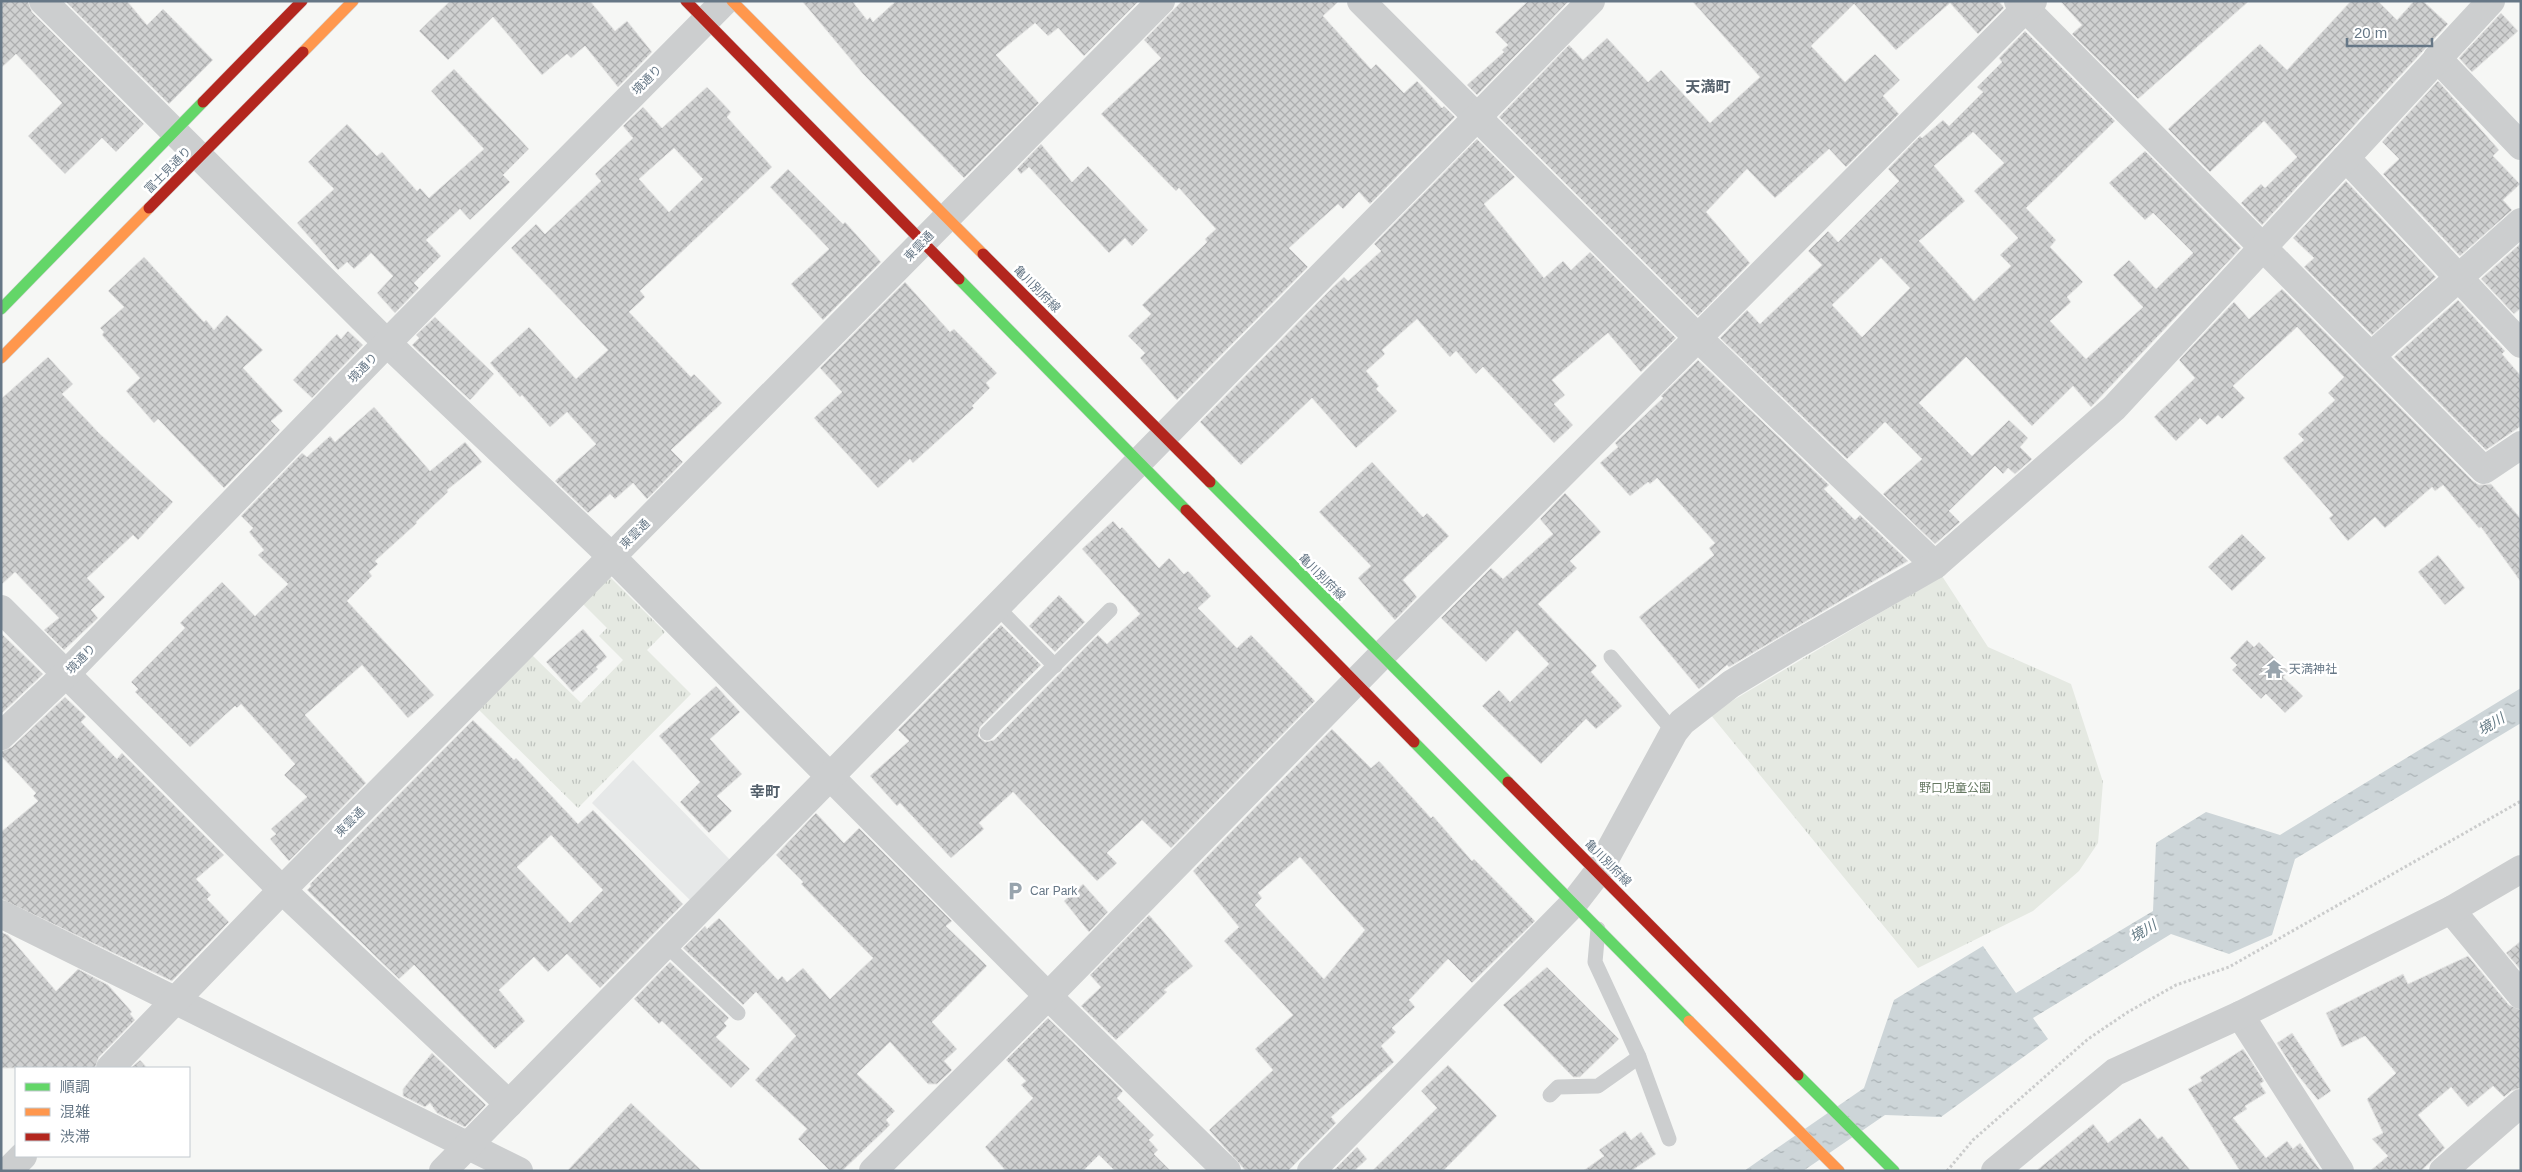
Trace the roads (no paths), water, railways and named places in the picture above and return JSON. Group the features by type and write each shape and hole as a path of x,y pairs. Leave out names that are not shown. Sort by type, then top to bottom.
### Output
{"main road":[{"name":"富士見通り","path":"1,309 302,1"},
{"name":"富士見通り","path":"1,358 354,1"},
{"path":"686,1 1355,683 1839,1171"},
{"name":"亀川別府線","path":"732,1 1894,1171"}],"street":[{"path":"43,1 387,343 612,557 828,777 1048,996 1228,1171"},
{"name":"境通り","path":"1,736 67,673 387,343 725,1"},
{"name":"東雲通","path":"111,1067 282,890 1161,1"},
{"path":"1360,1 1698,338 1935,565"},
{"path":"443,1171 1591,1"},
{"path":"1311,1171 1574,903 1598,872 1674,732 1682,722 1731,684 1935,565 2114,408 2491,1"},
{"path":"873,1171 2026,4 2484,470 2521,445"},
{"path":"2437,58 2521,146"},
{"path":"2346,158 2521,344"},
{"path":"2371,356 2521,222"},
{"path":"1,610 67,673 282,890 509,1104"},
{"path":"1995,1171 2115,1072 2240,1015 2451,910 2521,870"},
{"path":"2451,910 2521,996"},
{"path":"1,914 519,1171"},
{"path":"2240,1015 2340,1171"},
{"path":"2443,1171 2521,1103"},
{"path":"8,1171 22,1157"}],"lane":[{"path":"996,606 1055,666"},
{"path":"987,733 1110,610"},
{"path":"1611,657 1674,732"},
{"path":"1598,929 1595,962 1639,1057 1669,1139"},
{"path":"665,944 738,1013"},
{"path":"1550,1095 1558,1087 1598,1086 1639,1057"}],"water":[{"name":"境川","path":"2521,688 2521,723 2295,859 2272,935 2229,954 2171,934 2033,1018 2048,1039 1941,1117 1885,1115 1803,1171 1744,1171 1864,1088 1894,1000 1983,946 2016,993 2153,911 2156,843 2206,812 2280,835"}],"place":[{"name":"天満神社","path":"2274,669"},
{"name":"Car Park","path":"1015,891"}],"district":[{"name":"天満町","path":"1708,86"},
{"name":"幸町","path":"765,791"}],"park label":[{"name":"野口児童公園","path":"1955,788"}]}
